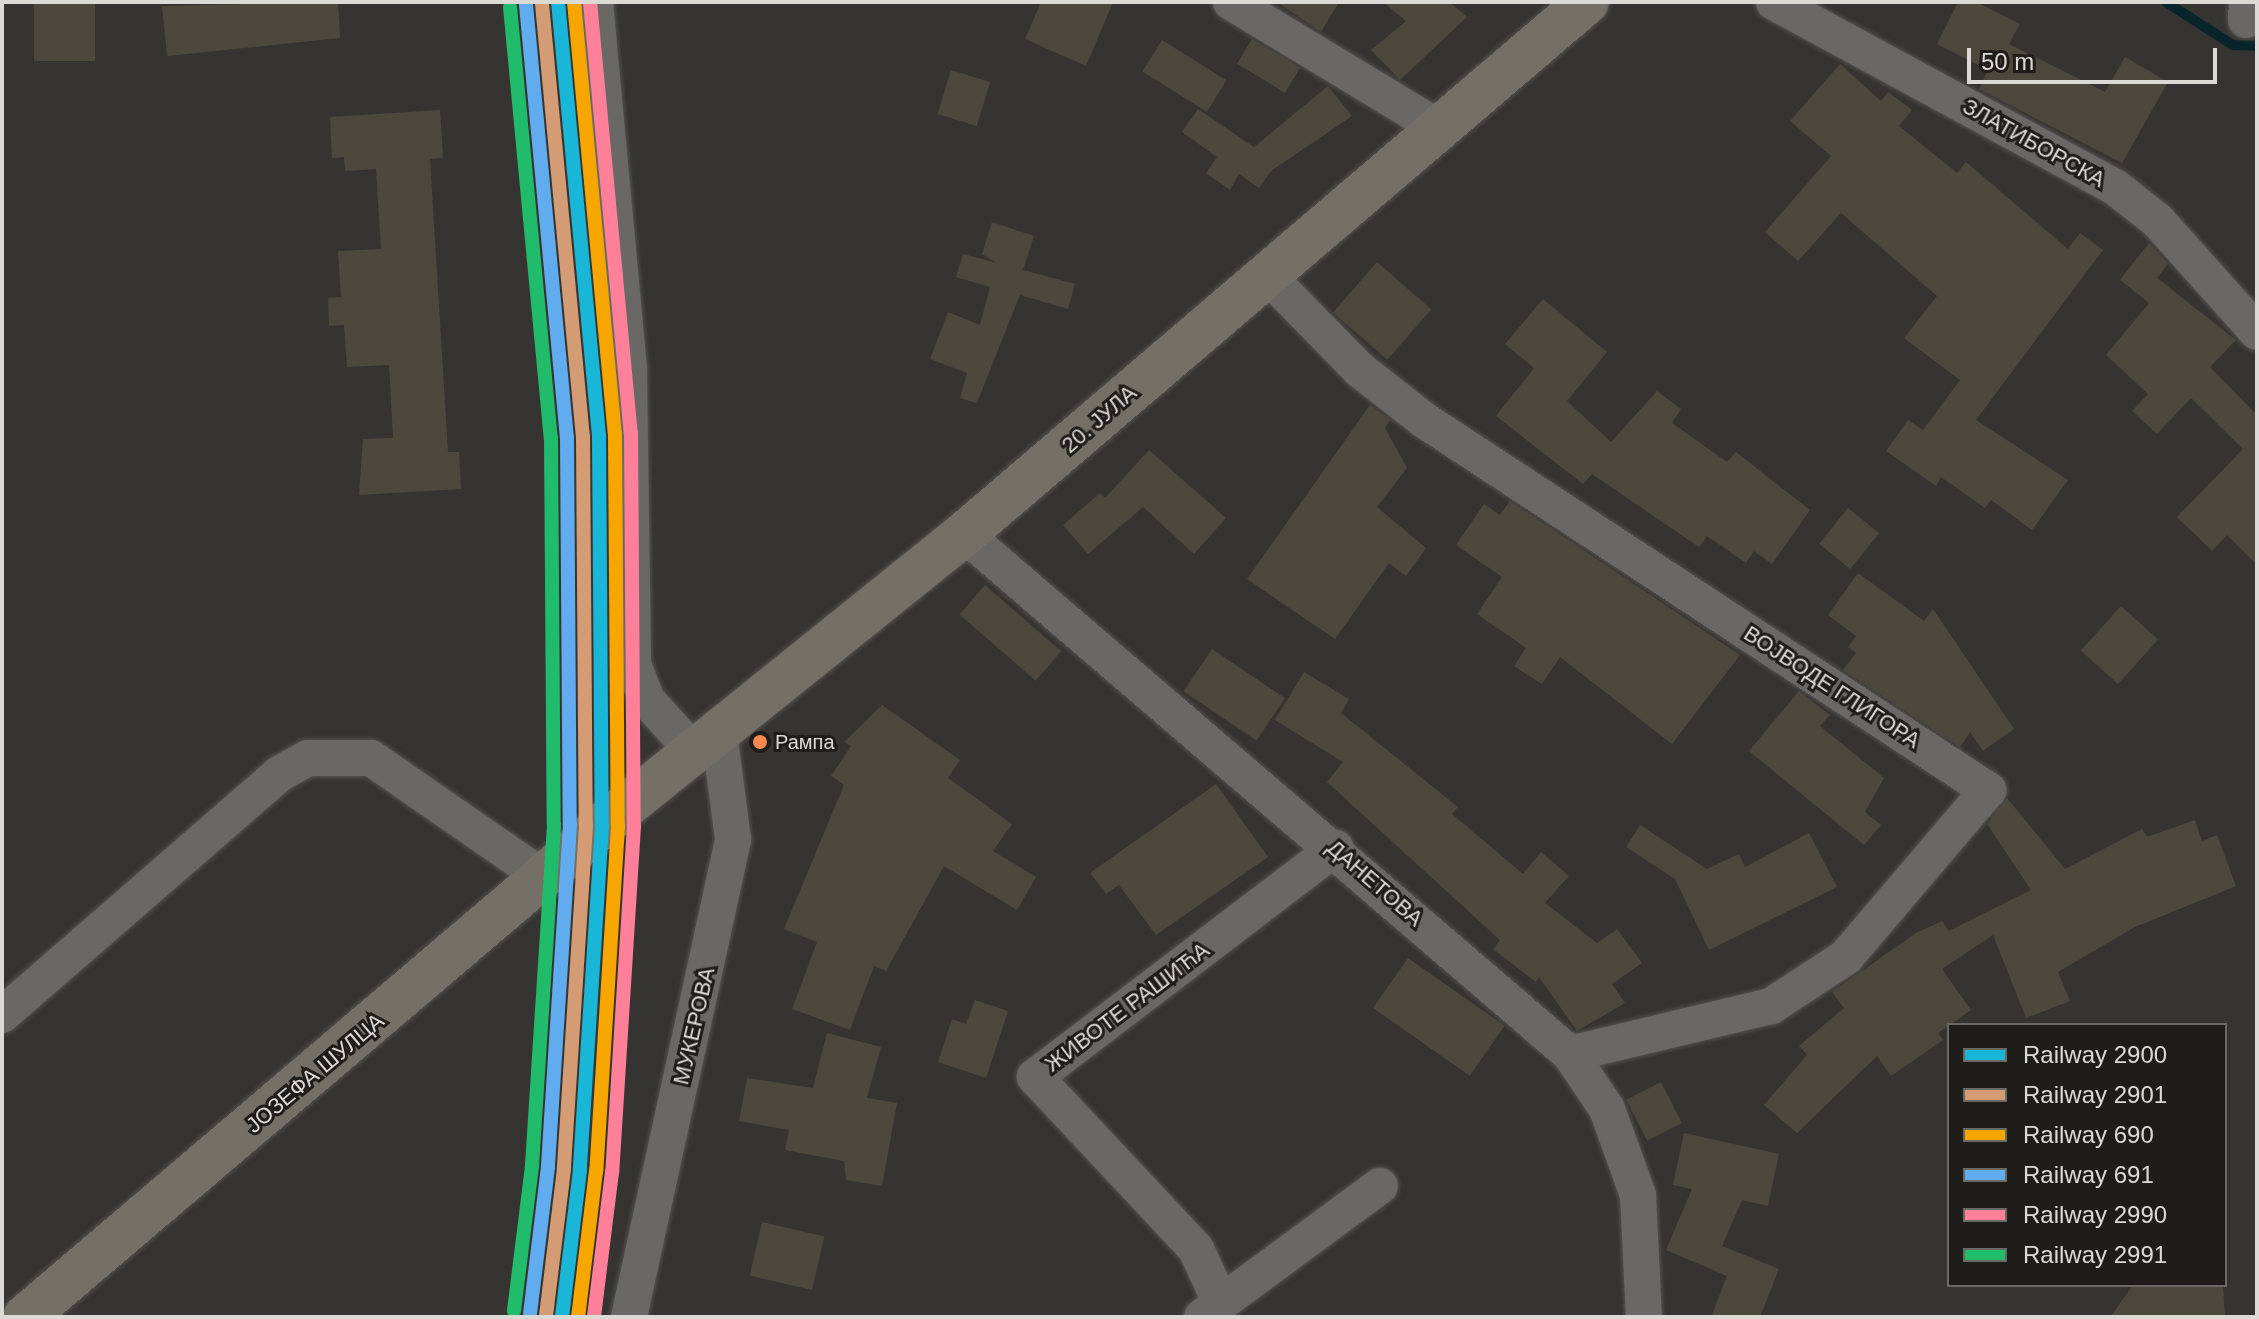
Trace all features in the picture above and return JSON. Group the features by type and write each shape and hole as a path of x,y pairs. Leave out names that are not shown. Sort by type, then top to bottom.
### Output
{"main road":[{"name":"20. ЈУЛА","path":"602,826 964,534 1587,2"},
{"name":"ЈОЗЕФА ШУЛЦА","path":"25,1317 602,826"}],"street":[{"path":"595,2 629,371 633,664 647,700 707,743"},
{"path":"1231,2 1439,128"},
{"name":"ЗЛАТИБОРСКА","path":"1774,2 2115,187 2157,220 2257,332"},
{"name":"ВОЈВОДЕ ГЛИГОРА","path":"1267,275 1360,370 1424,420 1988,790 1846,957 1771,1006 1570,1054"},
{"name":"ДАНЕТОВА","path":"964,534 1336,848 1570,1054 1607,1109 1638,1195 1644,1317"},
{"name":"МУКЕРОВА","path":"629,1317 733,839 707,743"},
{"path":"2,1015 279,774 308,758 371,758 543,877"},
{"name":"ЖИВОТЕ РАШИЋА","path":"1336,848 1035,1077 1196,1249 1210,1308 1380,1186"}],"building":[{"path":"34,2 95,2 95,61 34,61"},
{"path":"338,2 340,38 167,56 162,6"},
{"path":"1041,2 1113,2 1086,66 1025,39"},
{"path":"1277,2 1339,2 1321,32"},
{"path":"1383,2 1449,2 1467,17 1400,80 1371,50 1406,21"},
{"path":"1958,2 1976,2 2020,24 2009,44 2105,92 2125,57 2168,82 2122,163 1979,89 1988,70 1937,44"},
{"path":"1252,39 1300,68 1285,93 1237,64"},
{"path":"1162,40 1226,80 1207,112 1142,71"},
{"path":"1840,64 1881,101 1888,92 1912,110 1899,126 1957,173 1966,162 2068,249 2080,233 2103,250 1976,420 2068,480 2032,530 1991,500 1985,508 1941,477 1936,486 1886,451 1908,420 1923,430 1960,380 1904,338 1937,296 1841,213 1798,261 1765,232 1831,156 1790,121"},
{"path":"951,70 990,82 977,126 938,114"},
{"path":"1328,86 1352,116 1271,171 1259,188 1239,174 1230,190 1206,173 1217,157 1182,132 1198,109 1254,147"},
{"path":"440,110 443,158 430,159 448,452 459,452 461,489 359,495 363,439 393,438 389,365 347,367 344,325 329,326 328,298 341,297 338,251 381,249 376,169 345,171 344,157 332,158 330,117"},
{"path":"992,222 1034,236 1023,270 1075,284 1068,309 1020,295 977,403 960,398 967,373 930,359 948,312 980,325 990,287 956,277 963,254 997,263 982,254"},
{"path":"2149,243 2168,264 2157,278 2236,340 2210,367 2257,415 2257,565 2227,535 2212,551 2177,517 2243,449 2191,398 2157,434 2132,411 2148,394 2106,355 2149,303 2120,280"},
{"path":"1377,262 1431,309 1387,360 1333,313"},
{"path":"1543,299 1607,352 1567,401 1611,442 1657,391 1681,409 1672,423 1727,462 1736,452 1810,510 1772,564 1754,551 1746,563 1707,536 1699,547 1592,474 1583,484 1496,416 1534,368 1505,344"},
{"path":"1370,405 1390,420 1385,428 1407,468 1377,507 1426,548 1406,576 1389,563 1335,639 1247,579"},
{"path":"1149,450 1226,518 1194,554 1143,507 1088,554 1063,525 1100,493 1105,498"},
{"path":"1510,501 1740,655 1672,744 1560,657 1542,684 1514,666 1526,648 1477,614 1502,577 1456,545 1484,504 1500,515"},
{"path":"1848,508 1879,533 1850,569 1819,544"},
{"path":"1858,573 1924,621 1933,609 2014,729 1983,751 1970,732 1960,747 1843,670 1856,653 1848,647 1856,636 1828,615"},
{"path":"985,585 1061,651 1036,681 959,614"},
{"path":"2121,606 2158,639 2118,684 2081,651"},
{"path":"1212,649 1285,698 1256,740 1183,691"},
{"path":"1304,672 1349,699 1341,713 1458,807 1452,814 1523,874 1541,852 1569,876 1545,903 1597,943 1617,929 1642,963 1612,984 1625,1003 1577,1031 1539,977 1536,982 1493,949 1500,940 1327,782 1343,762 1275,720"},
{"path":"1799,691 1830,715 1820,726 1884,778 1865,812 1881,825 1864,845 1749,751"},
{"path":"882,705 960,760 948,778 1012,824 993,851 1036,877 1017,910 944,866 886,971 874,966 850,1030 792,1009 817,942 784,929 844,785 831,776 851,746 844,742"},
{"path":"1216,784 1268,857 1156,935 1119,885 1106,894 1090,873"},
{"path":"2007,798 2065,869 2142,829 2147,837 2195,820 2202,841 2217,835 2236,886 2135,927 2058,972 2070,1001 2026,1018 1993,935 1942,969 1971,1010 1952,1023 1947,1023 1947,1027 1938,1033 1943,1040 1891,1076 1877,1056 1797,1133 1764,1105 1807,1055 1799,1046 1844,1008 1832,992 1916,933 1942,921 1949,931 2031,890 1987,824"},
{"path":"1640,825 1707,869 1739,854 1745,867 1809,833 1837,887 1709,950 1675,879 1626,847"},
{"path":"1408,958 1505,1026 1470,1076 1373,1008"},
{"path":"975,1000 1008,1011 986,1078 938,1062 952,1019 966,1024"},
{"path":"827,1033 881,1047 867,1098 897,1103 882,1186 846,1180 844,1161 785,1150 789,1130 739,1121 747,1078 813,1088"},
{"path":"1661,1082 1682,1123 1647,1141 1626,1100"},
{"path":"1684,1133 1779,1154 1768,1206 1742,1200 1722,1246 1779,1269 1760,1317 1711,1317 1727,1276 1666,1250 1692,1189 1673,1185"},
{"path":"762,1222 824,1236 812,1290 750,1276"},
{"path":"2132,1287 2223,1287 2225,1317 2110,1317"}],"waterway":[{"path":"2166,2 2233,45 2257,46"}],"rail line":[{"name":"2900","path":"558,2 599,436 602,826 580,1170 562,1317"},
{"name":"690","path":"574,2 615,434 618,826 596,1171 578,1317"},
{"name":"2990","path":"590,2 631,433 634,826 612,1172 594,1317"},
{"name":"2901","path":"542,4 583,437 586,826 564,1169 546,1315"},
{"name":"691","path":"526,5 567,438 570,825 548,1167 530,1313"},
{"name":"2991","path":"510,7 551,438 554,825 532,1166 514,1311"}],"place":[{"name":"Рампа","path":"760,742"}]}
